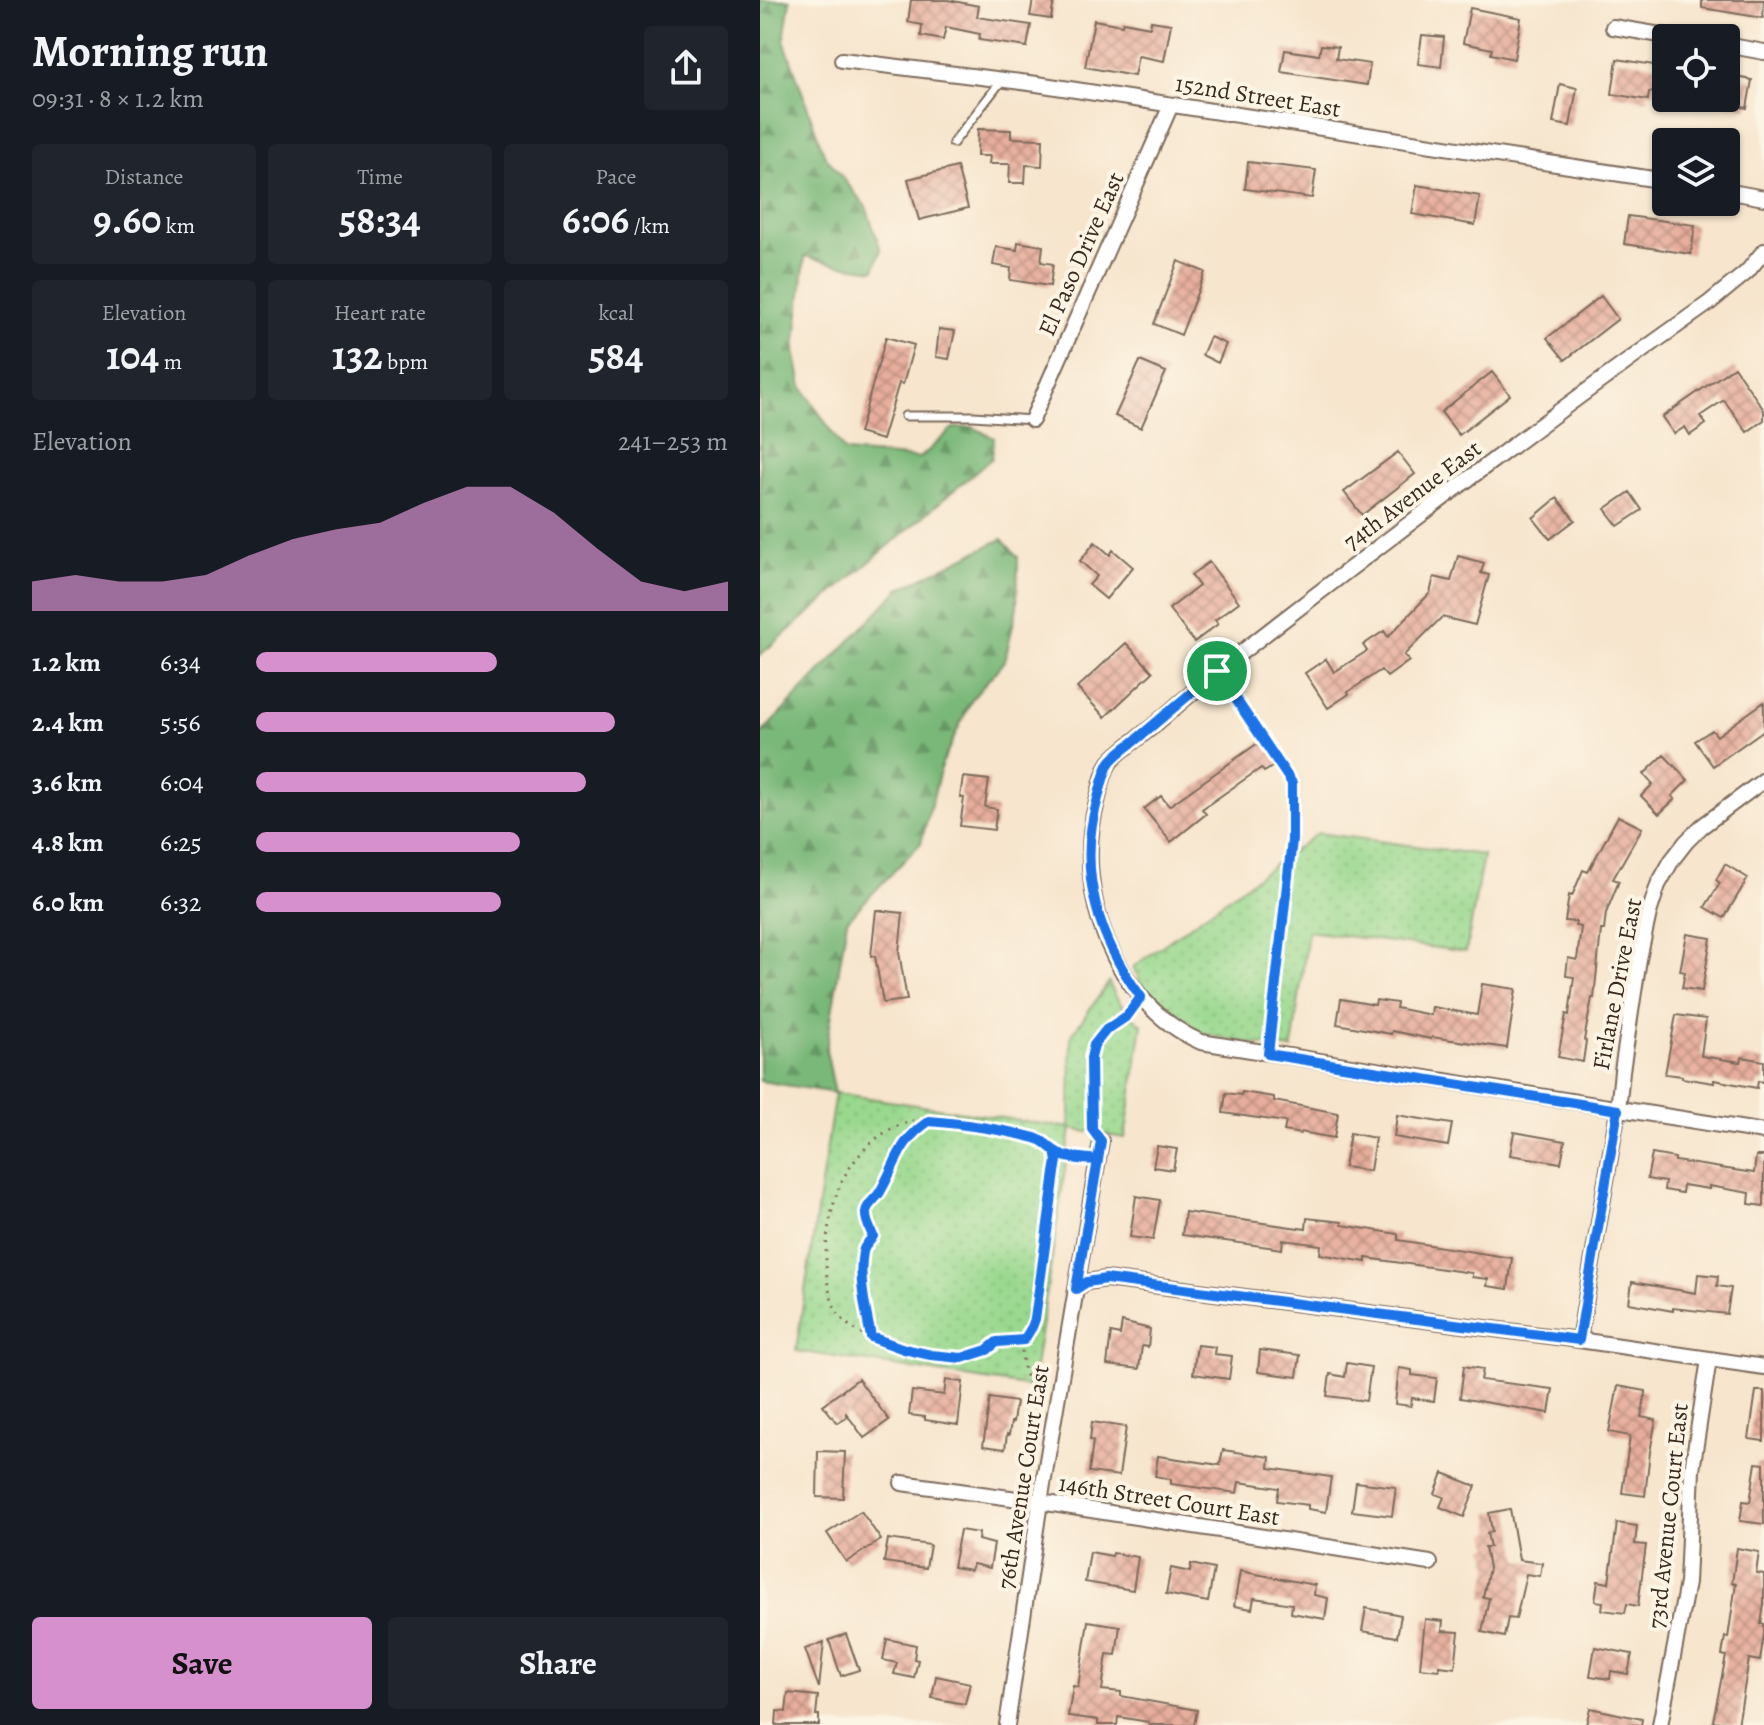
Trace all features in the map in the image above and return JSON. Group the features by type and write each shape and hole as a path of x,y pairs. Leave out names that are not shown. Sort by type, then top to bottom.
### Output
{"street":[{"path":"1613,27 1652,34"},
{"path":"1740,48 1764,52"},
{"name":"152nd Street East","path":"842,60 1002,80 1652,179"},
{"name":"El Paso Drive East","path":"1032,420 1171,105"},
{"path":"1740,194 1764,198"},
{"name":"74th Avenue East","path":"1764,251 1747,272 1709,303 1428,509 1217,671 1110,762 1092,819 1089,846 1090,879 1108,944 1141,997 1165,1022 1186,1036 1201,1042 1268,1054 1619,1104 1764,1132"},
{"name":"Firlane Drive East","path":"1579,1340 1619,1104 1639,959 1658,885 1672,860 1701,827 1764,780"},
{"name":"76th Avenue Court East","path":"1007,1725 1040,1502 1101,1141"},
{"path":"1076,1289 1087,1282 1106,1279 1764,1367"},
{"name":"73rd Avenue Court East","path":"1660,1725 1687,1583 1692,1470 1709,1359"},
{"name":"146th Street Court East","path":"902,1483 1430,1563"}],"lane":[{"path":"953,143 1002,80"},
{"path":"905,416 1032,420"},
{"path":"1101,1141 1092,1129 1091,1058 1094,1045 1106,1030 1127,1016 1141,997"}],"path":[{"path":"1217,671 1292,783 1292,840 1268,1054"},
{"path":"1024,1340 997,1342 987,1350 962,1358 931,1355 871,1337 843,1321 826,1282 825,1267 833,1207 843,1179 859,1155 876,1139 915,1121 972,1126 1038,1139 1063,1156 1098,1160"},
{"path":"871,1337 862,1272 863,1252 873,1236 866,1211 880,1193 909,1137 929,1121"},
{"path":"1029,1383 1024,1367 1024,1340 1035,1319 1057,1161 1055,1151"}],"green space":[{"path":"760,0 790,0 784,40 824,154 866,207 881,250 874,270 805,256 795,350 802,387 845,452 920,458 953,428 973,427 994,438 992,458 760,655"},
{"path":"1002,539 1018,557 1017,607 1005,660 972,699 942,763 921,843 847,920 826,1050 835,1093 760,1081 760,735 899,589"},
{"path":"1318,833 1483,855 1466,952 1308,931 1292,1049 1213,1036 1178,1021 1162,1009 1146,991 1133,967"},
{"path":"1109,982 1122,1006 1142,1025 1125,1138 1071,1129 1032,1387 796,1351 835,1093 1070,1128 1071,1036"}],"building":[{"path":"911,0 948,0 979,6 977,17 1031,25 1027,47 979,40 980,34 946,27 943,40 921,36 922,25 908,22"},
{"path":"1033,0 1054,0 1051,19 1030,16"},
{"path":"1702,0 1764,0 1763,18 1702,8"},
{"path":"1470,8 1521,18 1514,59 1491,54 1492,49 1463,43"},
{"path":"1094,20 1150,27 1151,21 1171,24 1164,61 1138,56 1134,76 1085,67"},
{"path":"1422,35 1444,37 1441,67 1418,64"},
{"path":"1321,45 1338,47 1336,59 1370,64 1367,85 1281,72 1285,50 1319,55"},
{"path":"1617,59 1652,65 1652,92 1649,92 1648,100 1612,94"},
{"path":"1740,78 1752,80 1747,108 1740,107"},
{"path":"1560,84 1577,88 1570,126 1553,123"},
{"path":"978,129 1011,130 1011,138 1043,139 1042,166 1026,165 1025,183 1009,183 1010,164 989,164 990,156 977,156"},
{"path":"1248,162 1316,170 1312,198 1245,189"},
{"path":"957,167 968,208 919,220 908,179"},
{"path":"1417,185 1480,196 1475,225 1412,214"},
{"path":"1628,216 1695,225 1691,254 1624,244"},
{"path":"1018,242 1043,246 1041,262 1053,264 1050,286 1010,280 1011,268 993,265 996,247 1017,250"},
{"path":"1178,261 1205,272 1181,335 1154,324"},
{"path":"1601,296 1618,319 1565,360 1547,338"},
{"path":"939,329 955,331 949,359 936,357"},
{"path":"886,337 914,345 882,440 859,433"},
{"path":"1210,337 1226,344 1218,363 1202,355"},
{"path":"1140,361 1166,372 1141,428 1115,416"},
{"path":"1734,367 1764,410 1764,420 1747,432 1724,400 1700,416 1706,424 1690,435 1685,427 1674,434 1662,417"},
{"path":"1492,372 1510,395 1459,435 1441,412"},
{"path":"1398,452 1415,474 1362,515 1344,492"},
{"path":"1630,492 1642,510 1618,526 1605,509"},
{"path":"1557,498 1575,520 1550,539 1533,518"},
{"path":"1095,542 1110,555 1113,550 1133,567 1106,599 1089,585 1097,576 1080,561"},
{"path":"1458,556 1484,563 1481,573 1489,575 1475,625 1442,617 1404,655 1409,661 1387,677 1381,670 1328,708 1305,673 1326,659 1334,672 1367,651 1363,645 1384,631 1388,637 1430,593 1434,577 1451,581"},
{"path":"1209,562 1239,602 1215,620 1218,624 1194,642 1169,609 1199,586 1191,575"},
{"path":"1126,643 1153,672 1105,717 1077,688"},
{"path":"1764,702 1764,730 1713,766 1695,741 1712,730 1717,736"},
{"path":"1265,738 1281,761 1264,772 1261,768 1202,809 1206,814 1171,842 1144,809 1161,796 1169,806"},
{"path":"1664,755 1688,780 1672,796 1675,799 1659,814 1641,796 1653,784 1644,774"},
{"path":"963,777 989,780 985,807 997,809 994,830 960,826"},
{"path":"1618,816 1642,828 1613,879 1619,881 1606,913 1604,930 1601,930 1583,1062 1558,1057 1566,1014 1569,1015 1574,977 1566,976 1568,958 1577,960 1581,927 1575,926 1576,922 1565,921 1569,895 1572,896 1583,870 1588,872"},
{"path":"1725,864 1748,878 1724,918 1705,907 1720,883 1716,880"},
{"path":"876,910 903,913 899,952 907,1000 883,1003 875,956 871,956"},
{"path":"1687,934 1711,938 1702,991 1682,988 1685,972 1680,971"},
{"path":"1482,984 1516,989 1507,1048 1337,1024 1341,999 1375,1005 1376,1000 1397,1003 1396,1008 1431,1015 1432,1007 1477,1015"},
{"path":"1676,1015 1706,1019 1701,1056 1741,1062 1742,1057 1764,1061 1764,1082 1758,1081 1757,1088 1665,1074"},
{"path":"1242,1092 1338,1113 1334,1138 1284,1131 1286,1122 1223,1113 1226,1093 1241,1095"},
{"path":"1397,1115 1452,1124 1448,1146 1394,1137"},
{"path":"1514,1132 1565,1141 1561,1163 1510,1155"},
{"path":"1350,1133 1375,1138 1370,1171 1344,1167"},
{"path":"1157,1146 1177,1149 1173,1170 1153,1167"},
{"path":"1652,1154 1675,1158 1675,1161 1754,1173 1756,1156 1764,1156 1764,1206 1749,1204 1750,1193 1709,1186 1709,1189 1683,1185 1682,1193 1664,1190 1665,1182 1647,1179"},
{"path":"1136,1196 1160,1200 1153,1240 1130,1237"},
{"path":"1185,1212 1306,1229 1307,1218 1342,1222 1342,1225 1398,1234 1398,1240 1512,1258 1508,1289 1487,1286 1488,1279 1472,1277 1472,1273 1320,1254 1321,1245 1283,1240 1282,1249 1182,1235"},
{"path":"1698,1274 1718,1276 1717,1286 1731,1288 1727,1314 1673,1308 1673,1311 1629,1303 1632,1282 1696,1293"},
{"path":"1122,1322 1150,1329 1148,1347 1142,1346 1139,1369 1107,1365 1111,1333 1120,1335"},
{"path":"1197,1345 1215,1347 1214,1354 1232,1356 1229,1379 1193,1374"},
{"path":"1260,1350 1300,1355 1297,1377 1258,1372"},
{"path":"1347,1363 1371,1367 1366,1401 1327,1396 1330,1374 1345,1377"},
{"path":"1464,1366 1483,1369 1481,1380 1553,1389 1549,1413 1460,1398"},
{"path":"1399,1368 1412,1370 1412,1375 1437,1378 1434,1401 1412,1398 1411,1406 1395,1404"},
{"path":"858,1379 889,1420 864,1438 846,1413 846,1417 837,1423 823,1405"},
{"path":"946,1380 963,1382 958,1425 909,1415 912,1391 944,1395"},
{"path":"1618,1386 1646,1391 1641,1417 1656,1420 1645,1496 1622,1493 1630,1436 1609,1432"},
{"path":"1756,1391 1764,1391 1764,1441 1749,1439"},
{"path":"990,1398 1016,1402 1005,1449 983,1446"},
{"path":"1092,1422 1126,1427 1119,1476 1089,1472"},
{"path":"1223,1450 1270,1457 1269,1468 1331,1477 1326,1512 1308,1509 1308,1505 1277,1501 1279,1488 1239,1482 1237,1493 1171,1484 1171,1479 1155,1476 1158,1456 1220,1465"},
{"path":"818,1451 845,1452 843,1498 817,1497"},
{"path":"1756,1463 1764,1464 1764,1524 1740,1521 1743,1501 1750,1502"},
{"path":"1443,1473 1476,1486 1464,1517 1440,1507 1444,1497 1435,1494"},
{"path":"1356,1482 1396,1487 1392,1516 1352,1511"},
{"path":"1510,1509 1519,1560 1542,1563 1540,1576 1526,1574 1516,1619 1508,1618 1504,1637 1482,1632 1489,1598 1483,1597 1489,1568 1485,1547 1490,1547 1487,1533 1492,1532 1489,1513"},
{"path":"861,1511 881,1540 846,1562 827,1533"},
{"path":"1617,1523 1637,1526 1635,1544 1646,1545 1638,1606 1627,1604 1625,1613 1602,1610 1603,1602 1595,1601 1598,1581 1609,1583"},
{"path":"960,1530 979,1533 978,1540 994,1544 990,1568 973,1564 971,1570 953,1567"},
{"path":"888,1539 930,1545 926,1568 884,1562"},
{"path":"1737,1548 1759,1552 1756,1573 1764,1574 1761,1624 1764,1624 1764,1633 1760,1661 1749,1659 1738,1725 1713,1721 1726,1656 1722,1655 1725,1637 1728,1638 1736,1583 1732,1583"},
{"path":"1090,1552 1138,1557 1133,1590 1085,1582"},
{"path":"1191,1564 1214,1569 1208,1602 1166,1594 1171,1568 1190,1572"},
{"path":"1240,1571 1315,1585 1314,1595 1328,1598 1325,1619 1291,1613 1292,1604 1254,1598 1252,1609 1234,1606"},
{"path":"1366,1608 1401,1615 1397,1637 1362,1631"},
{"path":"1425,1619 1443,1621 1442,1631 1459,1632 1455,1668 1420,1668"},
{"path":"1088,1621 1120,1626 1116,1655 1107,1654 1102,1690 1197,1710 1194,1725 1148,1725 1149,1722 1118,1717 1117,1725 1098,1725 1098,1720 1068,1716 1073,1686 1078,1687"},
{"path":"846,1634 859,1670 841,1676 829,1640"},
{"path":"887,1639 916,1645 914,1659 918,1660 914,1678 894,1674 897,1663 883,1660"},
{"path":"824,1642 819,1688 805,1649"},
{"path":"1595,1647 1632,1654 1628,1674 1611,1671 1610,1679 1590,1676"},
{"path":"936,1676 970,1683 965,1704 932,1698"},
{"path":"788,1693 818,1696 816,1715 819,1715 819,1725 776,1725 777,1711 786,1712"},
{"path":"1590,1708 1642,1719 1641,1725 1586,1725"}],"route":[{"path":"1217,671 1110,762 1092,819 1090,879 1101,927 1127,978 1141,997 1127,1016 1106,1030 1094,1045 1091,1058 1092,1129 1101,1141 1098,1160 1063,1156 1038,1139 972,1126 929,1121 917,1130 897,1155 880,1193 866,1211 873,1236 863,1252 862,1272 871,1337 904,1349 962,1358 987,1350 997,1342 1024,1340 1035,1319 1057,1161 1055,1151 1063,1156 1098,1160 1076,1289 1087,1282 1106,1279 1579,1340 1618,1110 1268,1054 1292,840 1292,783 1217,671"}]}
